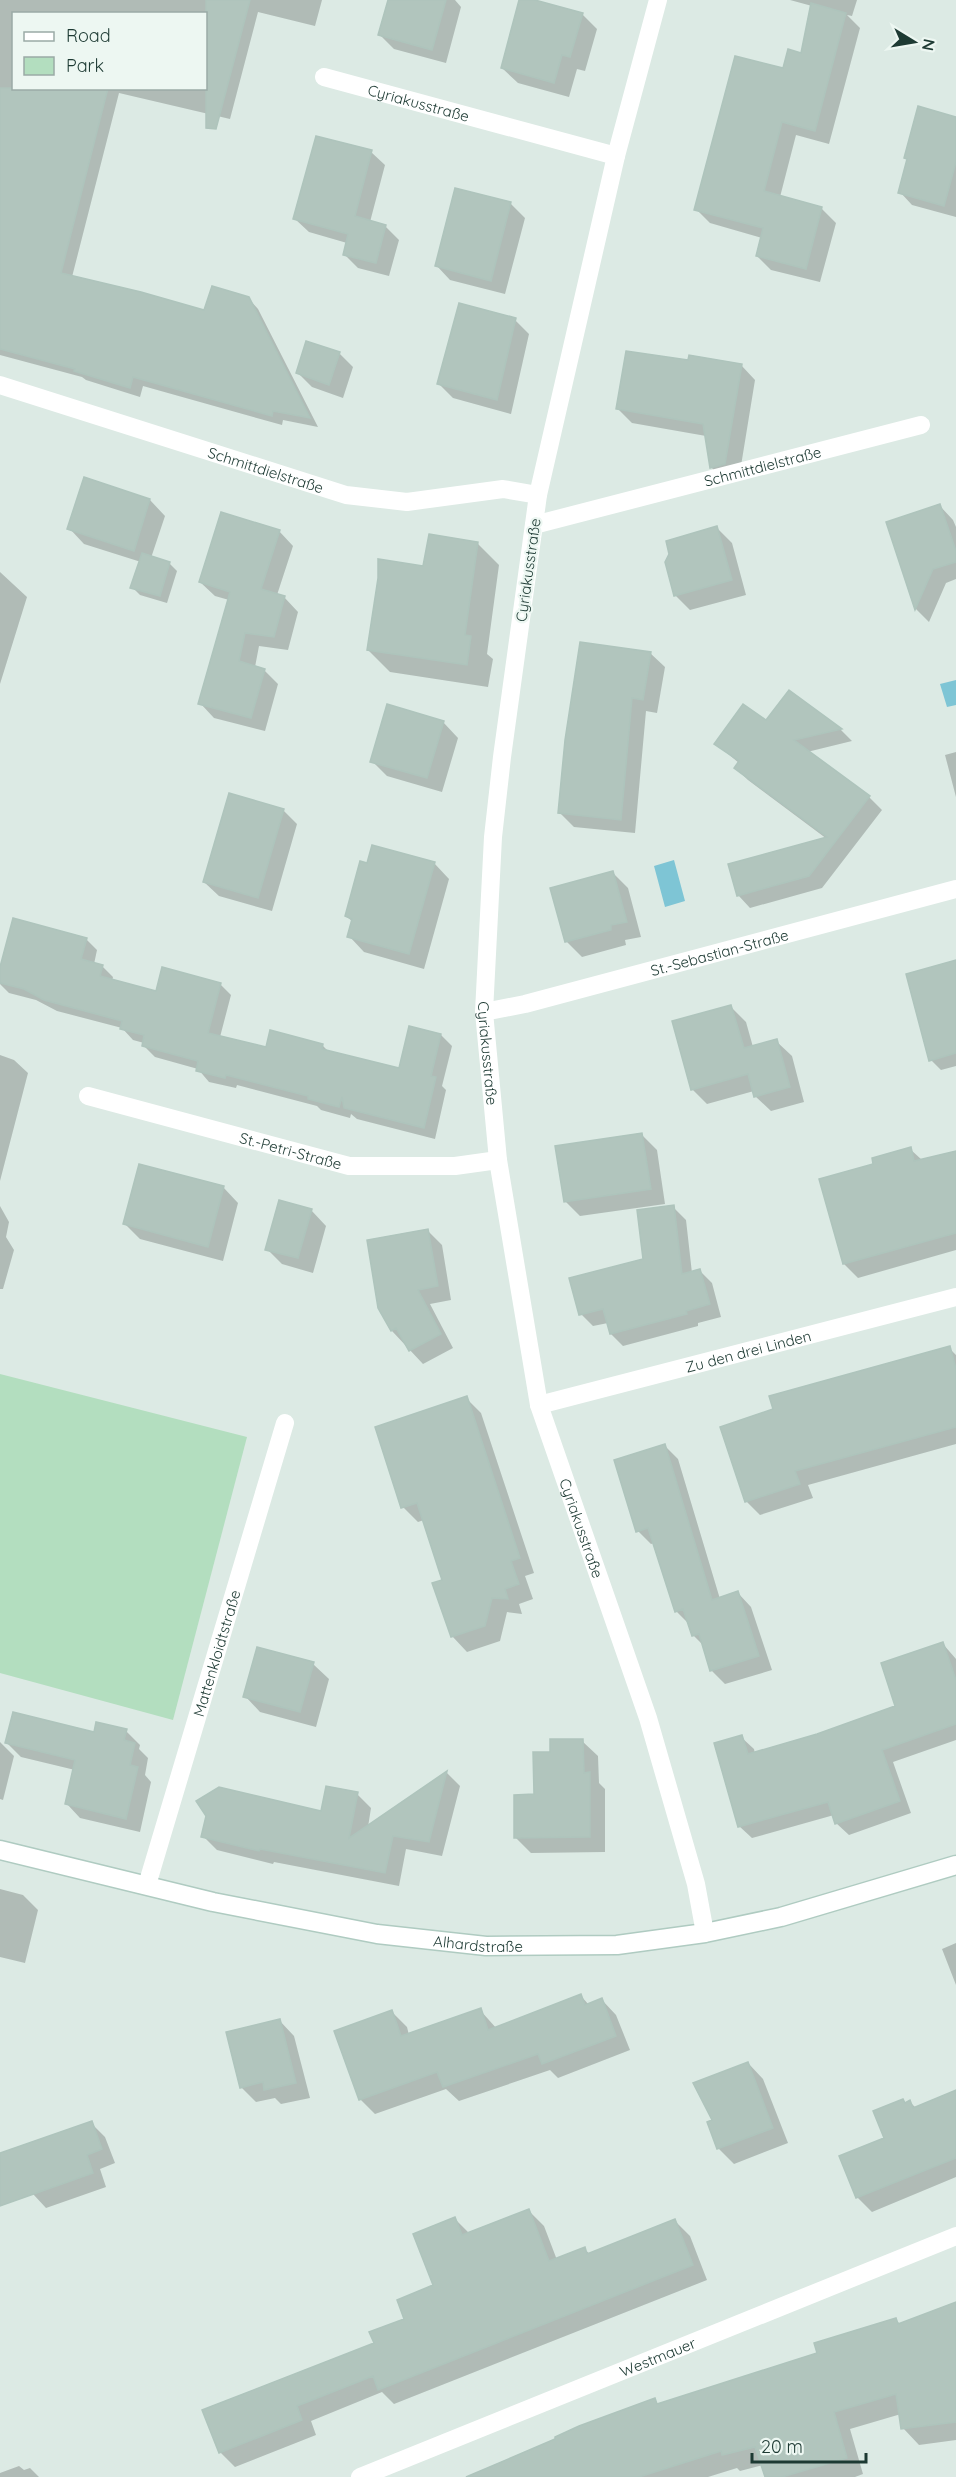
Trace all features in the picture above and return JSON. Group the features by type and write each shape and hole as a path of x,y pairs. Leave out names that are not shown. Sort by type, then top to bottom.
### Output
{"street":[{"name":"Cyriakusstraße","path":"658,0 616,156 538,495 493,837 483,1012 498,1160 539,1405 648,1718 696,1884 705,1933"},
{"name":"Cyriakusstraße","path":"324,77 616,156"},
{"name":"Schmittdielstraße","path":"0,385 346,495 407,502 503,489 538,495"},
{"name":"Schmittdielstraße","path":"534,525 921,425"},
{"name":"St.-Sebastian-Straße","path":"483,1012 525,1004 956,889"},
{"name":"St.-Petri-Straße","path":"88,1096 349,1166 455,1166 498,1160"},
{"name":"Zu den drei Linden","path":"539,1405 956,1297"},
{"name":"Mattenkloidtstraße","path":"147,1885 285,1423"},
{"name":"Alhardstraße","path":"0,1850 213,1902 377,1934 486,1946 617,1945 705,1933 782,1917 956,1865"},
{"name":"Westmauer","path":"360,2477 954,2242"}],"green space":[{"path":"0,1374 247,1437 173,1720 0,1673"}],"water":[{"path":"956,680 956,705 947,707 940,684"},
{"path":"674,860 685,901 665,907 654,866"}],"building":[{"path":"206,0 250,0 216,129 206,128"},
{"path":"388,0 446,0 432,50 378,35"},
{"path":"519,0 535,0 583,13 570,57 562,55 554,83 501,68"},
{"path":"811,3 846,13 815,131 782,122 764,191 822,207 806,269 756,256 763,228 694,210 735,56 783,68 788,49 801,53"},
{"path":"0,88 107,90 61,273 204,310 212,286 249,297 310,418 273,411 272,416 133,377 130,388 74,371 75,369 0,349"},
{"path":"918,106 956,117 956,162 944,206 898,193 907,159 904,158"},
{"path":"316,136 372,150 355,216 386,225 376,263 343,255 348,234 293,219"},
{"path":"455,188 511,202 491,281 435,266"},
{"path":"459,303 516,318 497,400 437,384"},
{"path":"306,341 340,352 329,385 296,373"},
{"path":"626,351 688,360 689,355 742,364 725,464 710,468 703,424 616,409"},
{"path":"84,477 150,499 134,551 67,529"},
{"path":"940,504 956,551 956,562 933,569 915,610 886,522"},
{"path":"221,512 280,530 261,589 285,596 274,637 245,633 239,661 265,669 251,718 198,704 230,592 199,582"},
{"path":"717,526 732,580 674,596 665,562 669,554 666,541"},
{"path":"429,534 478,542 465,635 471,636 467,665 367,650 378,578 378,559 423,566"},
{"path":"142,553 170,562 160,596 130,588"},
{"path":"580,642 651,652 643,700 632,698 621,820 558,813 565,740"},
{"path":"789,690 842,729 794,740 870,796 809,876 737,896 728,864 827,837 734,768 739,761 714,744 743,704 766,720"},
{"path":"387,704 444,721 427,778 370,762"},
{"path":"229,793 284,809 258,898 203,882"},
{"path":"372,845 435,862 409,954 347,937 352,919 345,916 360,861 367,863"},
{"path":"613,871 627,922 611,925 611,930 565,942 550,888"},
{"path":"13,918 87,938 81,959 103,965 100,976 156,991 162,967 221,983 208,1033 266,1047 270,1030 323,1044 322,1049 399,1068 409,1026 441,1034 431,1076 436,1077 424,1128 344,1108 342,1097 339,1107 308,1099 308,1096 226,1075 225,1078 196,1071 198,1061 142,1046 144,1035 120,1029 122,1021 44,1000 24,989 0,983 0,967"},
{"path":"956,960 956,1053 929,1061 906,974"},
{"path":"731,1005 744,1048 777,1039 790,1087 754,1097 748,1074 691,1090 672,1021"},
{"path":"642,1133 651,1189 564,1202 555,1146"},
{"path":"911,1147 914,1161 956,1151 956,1233 843,1264 819,1179 873,1164 872,1158"},
{"path":"139,1164 224,1186 208,1247 123,1224"},
{"path":"279,1200 312,1209 298,1258 265,1250"},
{"path":"674,1205 682,1274 700,1269 710,1304 686,1311 687,1314 610,1334 603,1309 579,1315 569,1278 643,1259 637,1210"},
{"path":"428,1229 438,1286 418,1290 441,1334 409,1351 396,1328 391,1331 378,1308 367,1240"},
{"path":"950,1346 956,1369 956,1427 795,1471 800,1484 745,1502 720,1427 773,1409 769,1396"},
{"path":"467,1396 520,1558 511,1561 519,1584 505,1589 508,1599 492,1598 485,1626 451,1637 432,1583 442,1580 417,1503 401,1508 375,1427"},
{"path":"665,1444 712,1600 738,1591 759,1656 710,1671 699,1634 692,1636 683,1609 675,1612 648,1528 636,1532 614,1460"},
{"path":"943,1642 956,1680 956,1724 882,1750 900,1801 835,1824 828,1802 738,1827 714,1743 742,1735 748,1754 817,1734 895,1706 881,1663"},
{"path":"257,1647 314,1662 300,1712 243,1697"},
{"path":"13,1712 94,1732 96,1722 127,1729 124,1740 135,1743 130,1765 138,1767 126,1819 65,1804 75,1760 5,1743"},
{"path":"550,1739 583,1739 584,1773 590,1772 590,1837 514,1838 514,1795 534,1794 533,1752 550,1752"},
{"path":"447,1771 429,1842 393,1836 385,1873 260,1849 259,1851 201,1837 206,1816 196,1801 219,1787 321,1811 326,1786 358,1792 349,1838"},
{"path":"581,1994 585,2005 602,1998 616,2036 542,2064 538,2054 443,2087 437,2072 359,2100 334,2031 392,2010 401,2036 481,2008 488,2030"},
{"path":"280,2019 296,2083 264,2090 263,2082 240,2088 226,2032"},
{"path":"748,2062 773,2128 717,2149 707,2122 712,2120 693,2083"},
{"path":"956,2090 956,2158 856,2198 839,2156 884,2138 873,2111 903,2099 905,2103 910,2100 913,2108"},
{"path":"92,2121 102,2149 87,2155 93,2173 0,2206 0,2153"},
{"path":"529,2209 549,2261 585,2247 587,2254 675,2219 693,2265 378,2390 373,2376 297,2406 302,2420 219,2453 202,2410 374,2343 369,2332 404,2319 397,2300 433,2285 413,2234 455,2217 462,2235"},
{"path":"956,2302 956,2422 901,2429 896,2394 834,2412 847,2458 782,2477 765,2477 755,2447 722,2455 721,2451 639,2477 466,2477 555,2439 579,2426 655,2398 657,2404 817,2353 814,2343 896,2318 898,2324"}]}
